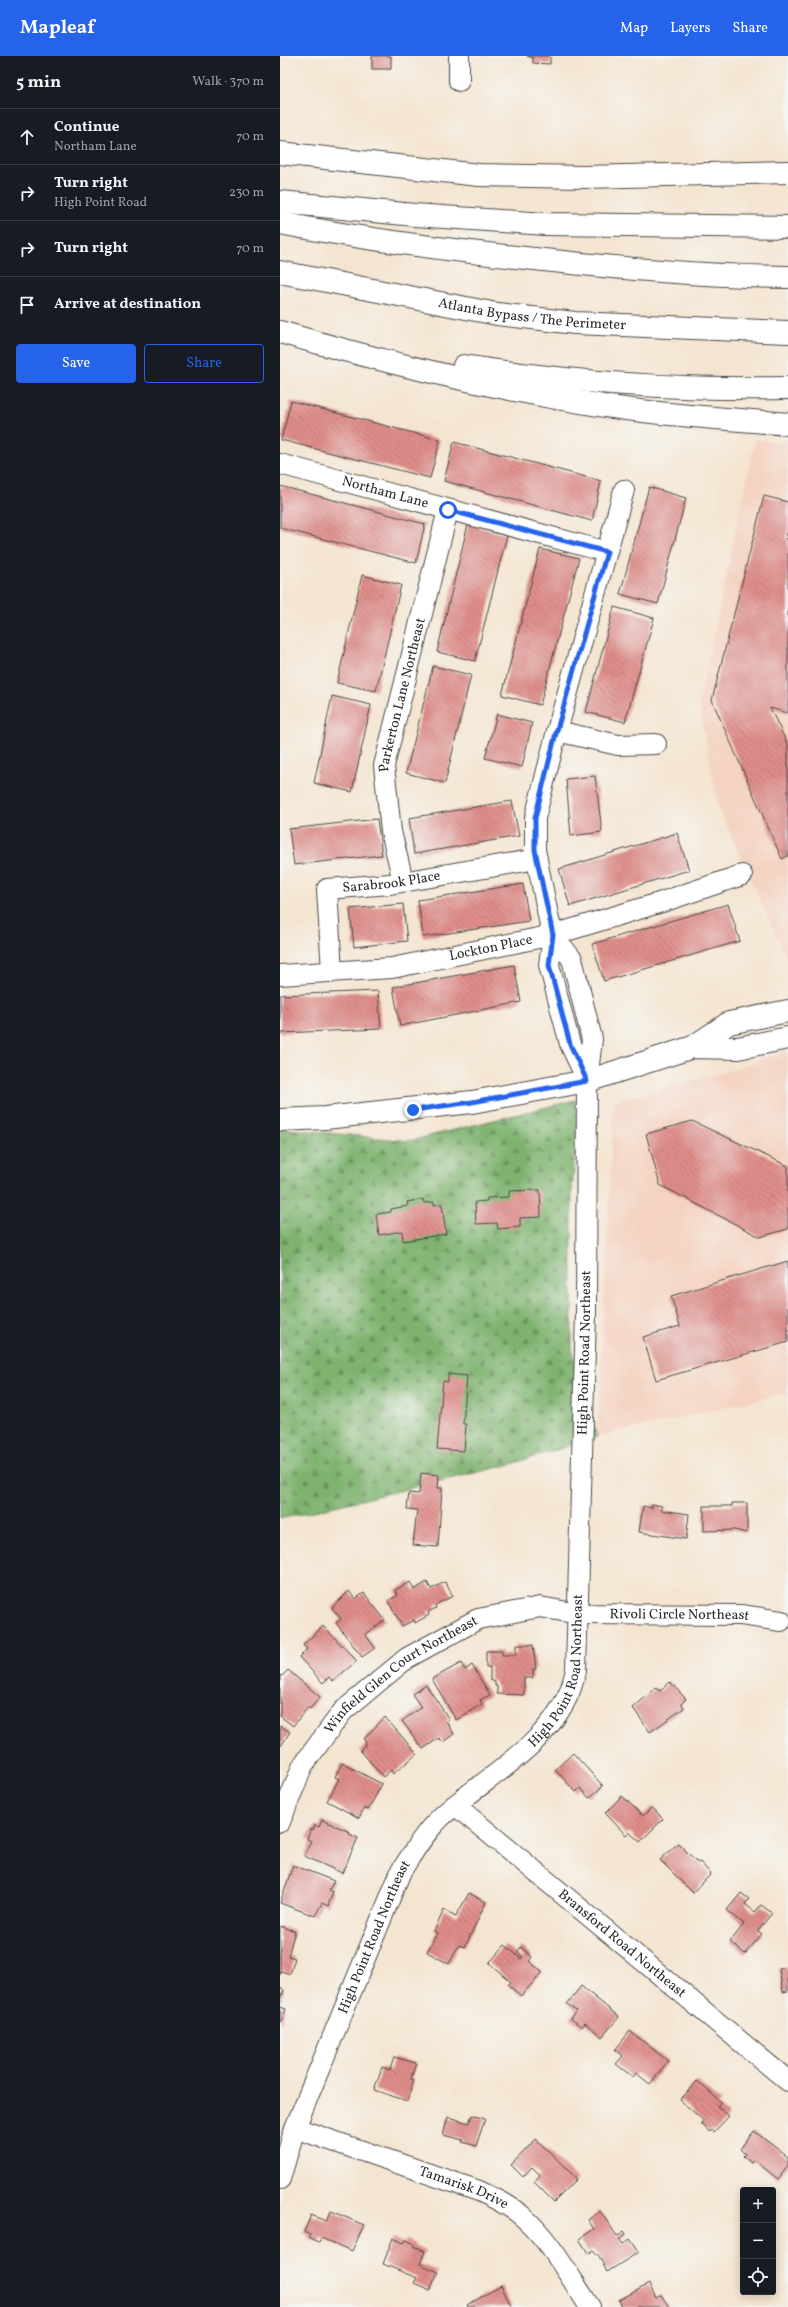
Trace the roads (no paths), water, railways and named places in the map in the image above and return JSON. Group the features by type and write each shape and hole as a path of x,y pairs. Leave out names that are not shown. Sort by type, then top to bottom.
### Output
{"main road":[{"path":"280,153 479,175 584,177 788,172"},
{"path":"690,175 788,162"},
{"path":"280,202 415,215 545,224 788,227"},
{"path":"280,223 346,236 451,251 650,272 788,277"},
{"name":"Atlanta Bypass / The Perimeter","path":"280,272 497,314 575,323 788,332"},
{"path":"280,326 426,360 541,378 666,387 788,388"},
{"path":"280,332 353,353 504,389 594,405 788,424"},
{"path":"280,1120 324,1118 465,1103 587,1081 693,1047 729,1023 788,1011"},
{"path":"693,1047 738,1048 788,1038"}],"street":[{"path":"459,56 459,81"},
{"name":"Northam Lane","path":"280,464 607,552"},
{"path":"553,935 535,850 535,818 557,731 624,490"},
{"name":"Parkerton Lane Northeast","path":"403,881 391,831 384,766 448,510"},
{"path":"557,731 618,745 656,744"},
{"name":"Sarabrook Place","path":"332,972 327,890 403,881 537,859"},
{"name":"Lockton Place","path":"280,975 392,968 553,935 662,902 742,875"},
{"name":"High Point Road Northeast","path":"280,2179 295,2128 401,1871 425,1835 455,1805 514,1759 558,1712 569,1693 576,1670 579,1614 586,1313 587,1081 592,1039 572,959 553,935"},
{"name":"Winfield Glen Court Northeast","path":"280,1822 303,1765 343,1711 407,1658 478,1619 540,1607 579,1614"},
{"name":"Rivoli Circle Northeast","path":"579,1614 741,1616 781,1621"},
{"name":"Bransford Road Northeast","path":"455,1805 788,2081"},
{"name":"Tamarisk Drive","path":"295,2128 479,2191 503,2202 522,2216 547,2242 590,2307"}]}
